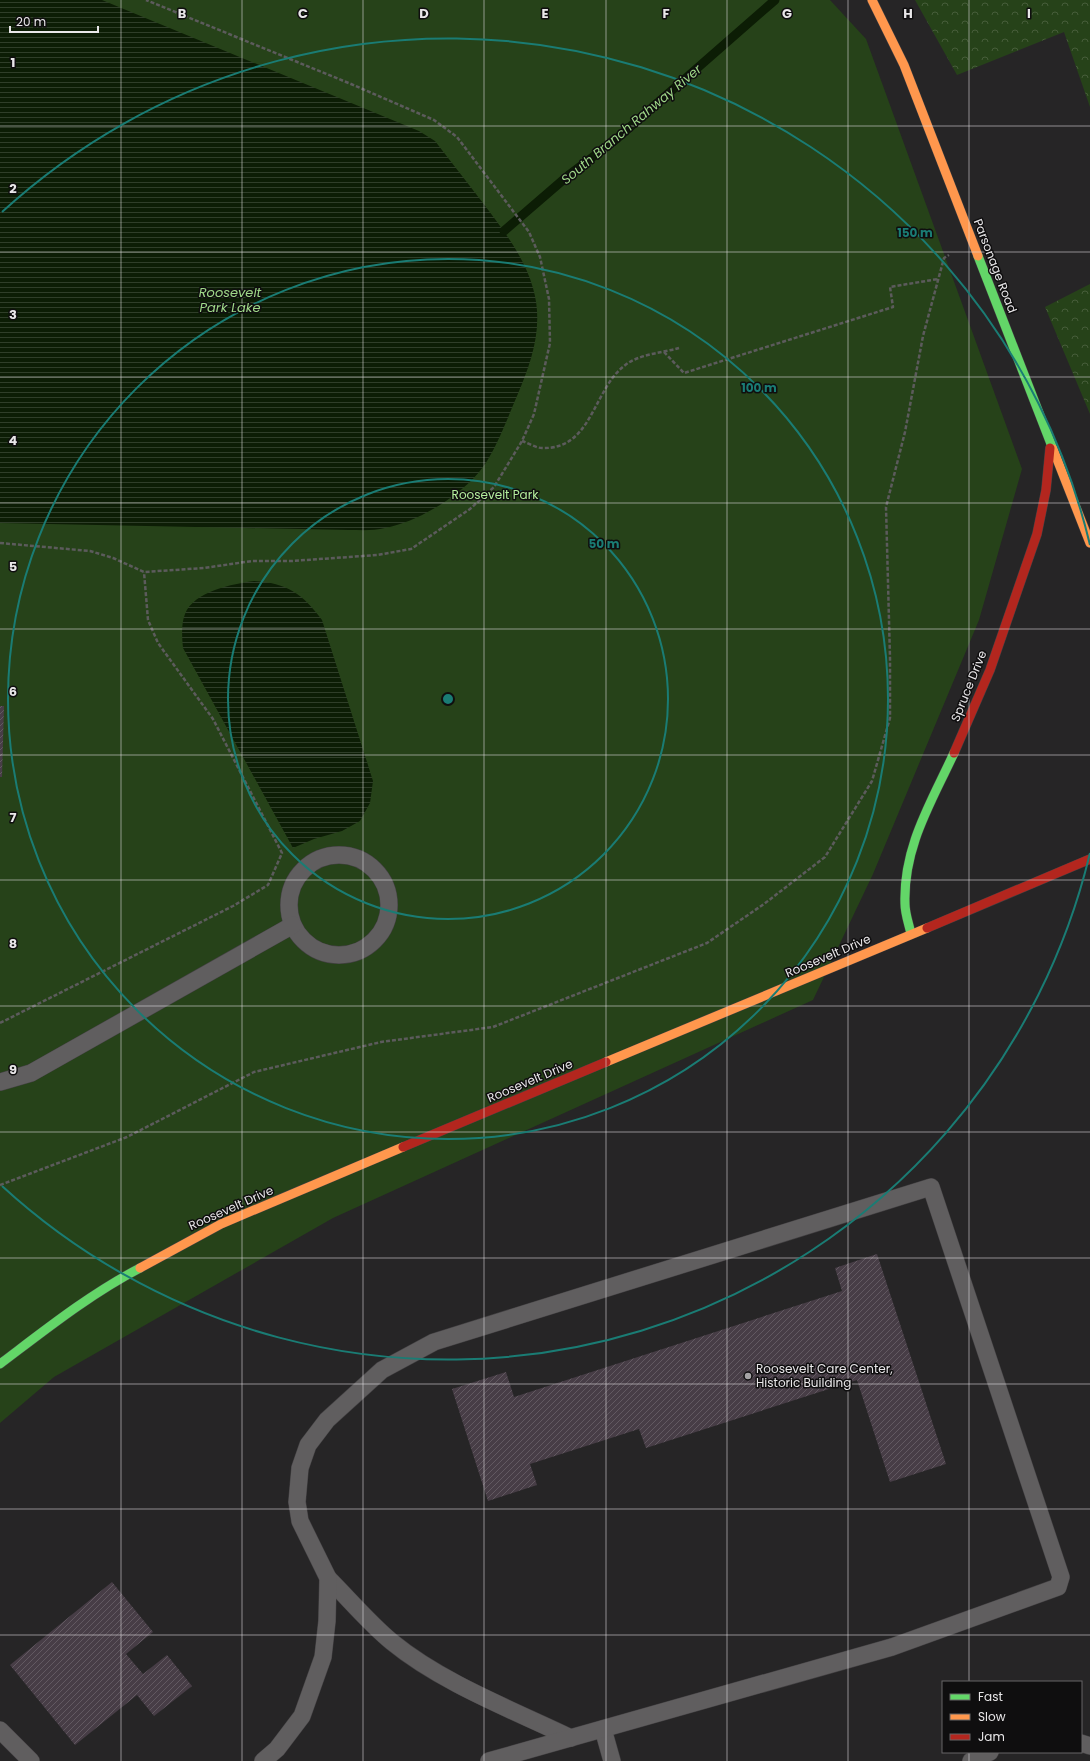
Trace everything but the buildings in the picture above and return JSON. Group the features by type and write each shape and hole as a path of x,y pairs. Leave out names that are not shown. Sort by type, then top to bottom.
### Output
{"street":[{"name":"Parsonage Road","path":"872,0 904,65 1090,544"},
{"name":"Spruce Drive","path":"911,934 905,905 906,872 914,838 966,727 990,670 1037,534 1046,490 1051,442"},
{"name":"Roosevelt Drive","path":"0,1364 67,1314 122,1276 220,1224 1090,859"}],"lane":[{"path":"340,855 356,858 371,867 382,879 388,895 389,911 385,927 375,940 362,950 346,955 330,955 314,949 301,939 293,925 288,909 290,893 297,877 308,865 323,858 340,855"},
{"path":"0,1082 31,1073 293,925"},
{"path":"489,1761 571,1738 603,1729 892,1647 1058,1588 1061,1577 931,1187 434,1342 382,1370 327,1420 308,1445 300,1468 297,1502 300,1521 328,1578 392,1642 424,1664 463,1686 571,1738"},
{"path":"263,1761 277,1749 302,1716 305,1708 323,1657 327,1622 328,1578"},
{"path":"603,1729 612,1761"},
{"path":"0,1730 31,1761"},
{"path":"971,1761 988,1753"}],"path":[{"path":"0,543 90,550 113,558 144,572 204,568 252,561 292,561 377,555 411,549 470,509 494,487 522,441 534,414 550,343 549,299 540,257 529,232 457,137 434,120 351,84 146,0"},
{"path":"0,1185 127,1137 254,1072 381,1042 493,1027 707,943 764,904 825,856 872,781 890,718 886,508 905,432 923,336 938,279 944,258 953,254"},
{"path":"664,352 684,373 893,307 890,287 938,279"},
{"path":"522,441 541,448 560,445 577,436 616,373 625,365 635,359 680,348"},
{"path":"0,1023 233,906 262,889 268,885 282,853 213,718 158,643 148,620 144,572"}],"green space":[{"name":"Roosevelt Park","path":"0,0 830,0 866,39 1022,469 979,620 873,874 813,1000 333,1218 54,1377 0,1423"},
{"path":"915,0 1090,0 1090,107 1064,32 957,75"},
{"path":"1090,284 1090,414 1045,307"}],"water":[{"name":"Roosevelt Park Lake","path":"0,0 102,0 419,131 435,141 498,223 512,244 529,276 536,302 537,330 532,356 497,442 483,467 475,477 452,497 426,513 398,525 376,530 0,523"},
{"path":"254,581 266,582 285,587 308,603 322,620 373,781 370,803 360,821 342,831 314,839 293,848 183,648 183,622 185,614 190,606 205,594 215,590"}],"waterway":[{"name":"South Branch Rahway River","path":"504,231 570,174 614,141 775,0"}],"traffic: fast":[{"path":"978,256 1053,449"},
{"path":"911,934 905,904 909,863 920,826 954,753"},
{"path":"0,1364 103,1289 140,1268"}],"traffic: slow":[{"path":"872,0 904,65 978,256"},
{"path":"1053,449 1090,543"},
{"path":"606,1062 927,928"},
{"path":"140,1268 221,1224 403,1147"}],"traffic: jam":[{"path":"954,753 990,670 1037,534 1046,490 1050,448"},
{"path":"927,928 1090,859"},
{"path":"403,1147 606,1062"}],"place":[{"name":"Roosevelt Care Center, Historic Building","path":"748,1376"}]}
